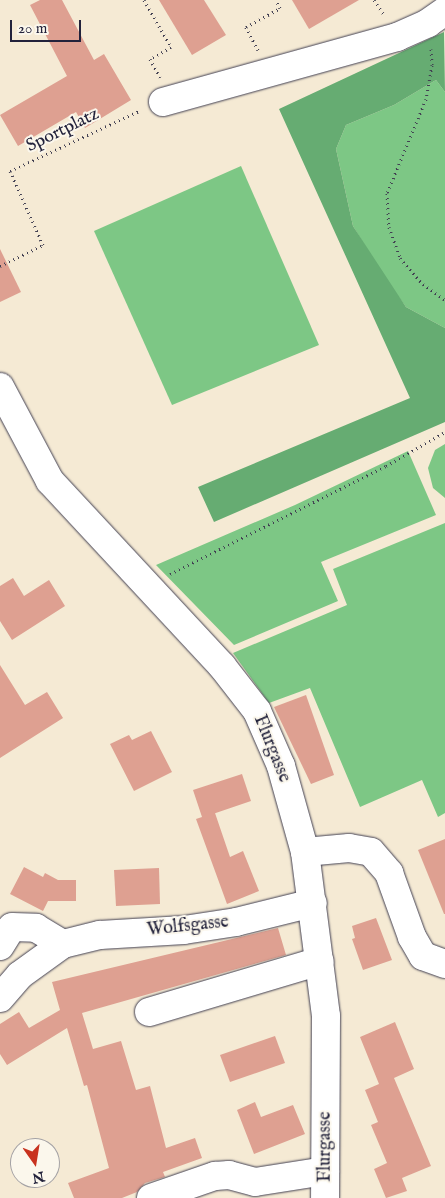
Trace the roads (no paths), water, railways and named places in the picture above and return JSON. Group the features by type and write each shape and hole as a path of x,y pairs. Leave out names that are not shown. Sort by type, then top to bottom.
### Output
{"street":[{"path":"168,101 397,37 437,17"},
{"name":"Flurgasse","path":"0,387 50,481 222,666 257,711 281,766 305,852 326,1016 325,1198"},
{"path":"305,852 349,848 371,852 389,874 412,937 423,956 445,964"},
{"name":"Wolfsgasse","path":"0,998 10,969 63,944 100,935 184,930 236,922 313,903"},
{"path":"0,946 2,938 12,927 36,928 63,944"},
{"path":"149,1012 320,961"},
{"path":"151,1198 215,1176 229,1175 255,1182 326,1171"}]}
